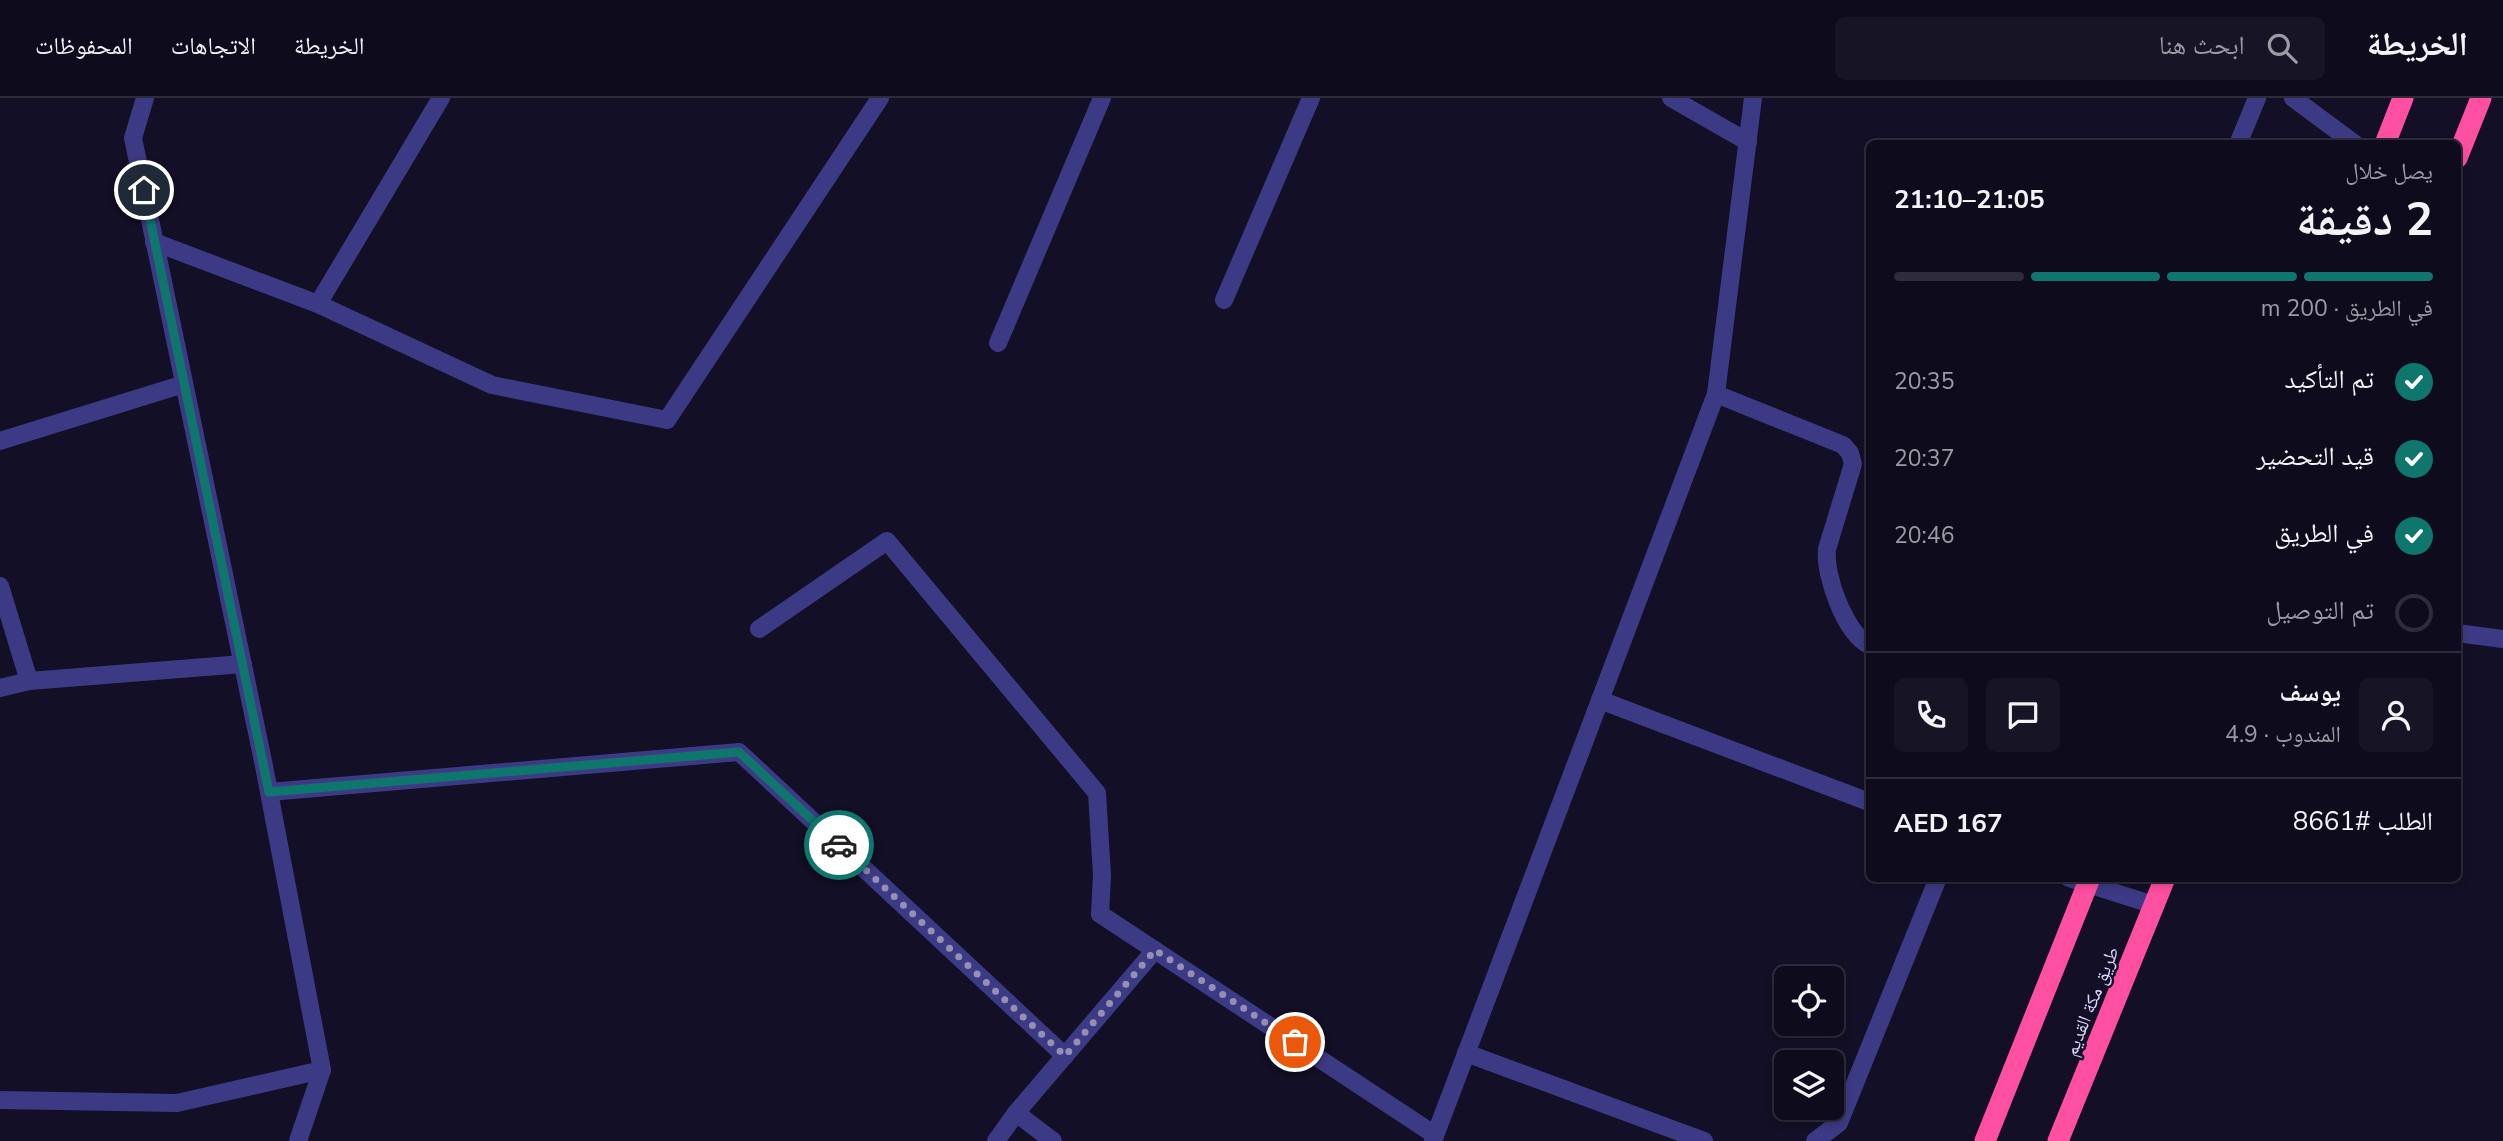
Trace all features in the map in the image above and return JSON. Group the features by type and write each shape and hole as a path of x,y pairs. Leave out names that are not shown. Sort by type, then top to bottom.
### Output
{"highway":[{"path":"2387,140 2403,98"},
{"path":"2461,148 2481,98"},
{"path":"1985,1141 2082,882"},
{"name":"طريق مكة القديم","path":"2058,1141 2163,882"}],"street":[{"path":"145,98 133,138 269,792 322,1070 298,1141"},
{"path":"318,304 441,98"},
{"path":"154,242 318,304 492,385 667,420 880,98"},
{"path":"998,344 1102,98"},
{"path":"1224,300 1311,98"},
{"path":"1671,98 1748,142"},
{"path":"759,629 887,541 1097,793 1102,875 1100,914 1434,1138 1716,394 1753,98"},
{"path":"2240,140 2257,98"},
{"path":"2293,98 2349,140"},
{"path":"0,441 184,384"},
{"path":"1716,394 1843,445 1850,453 1853,464 1827,549 1826,561 1828,573 1851,629 1860,641 1866,644"},
{"path":"0,586 29,681"},
{"path":"2461,634 2503,639"},
{"path":"0,688 29,681 243,664"},
{"path":"1600,700 1866,801"},
{"path":"269,792 739,752 1065,1056"},
{"path":"1815,1141 1839,1123 1936,882"},
{"path":"2085,882 2154,905"},
{"path":"996,1141 1155,950"},
{"path":"1466,1053 1704,1141"},
{"path":"0,1100 177,1103 322,1070"},
{"path":"1016,1114 1053,1141"}],"way so far":[{"path":"839,845 1065,1056 1155,950 1295,1042"}],"route":[{"path":"144,190 269,792 739,752 839,845"}]}
